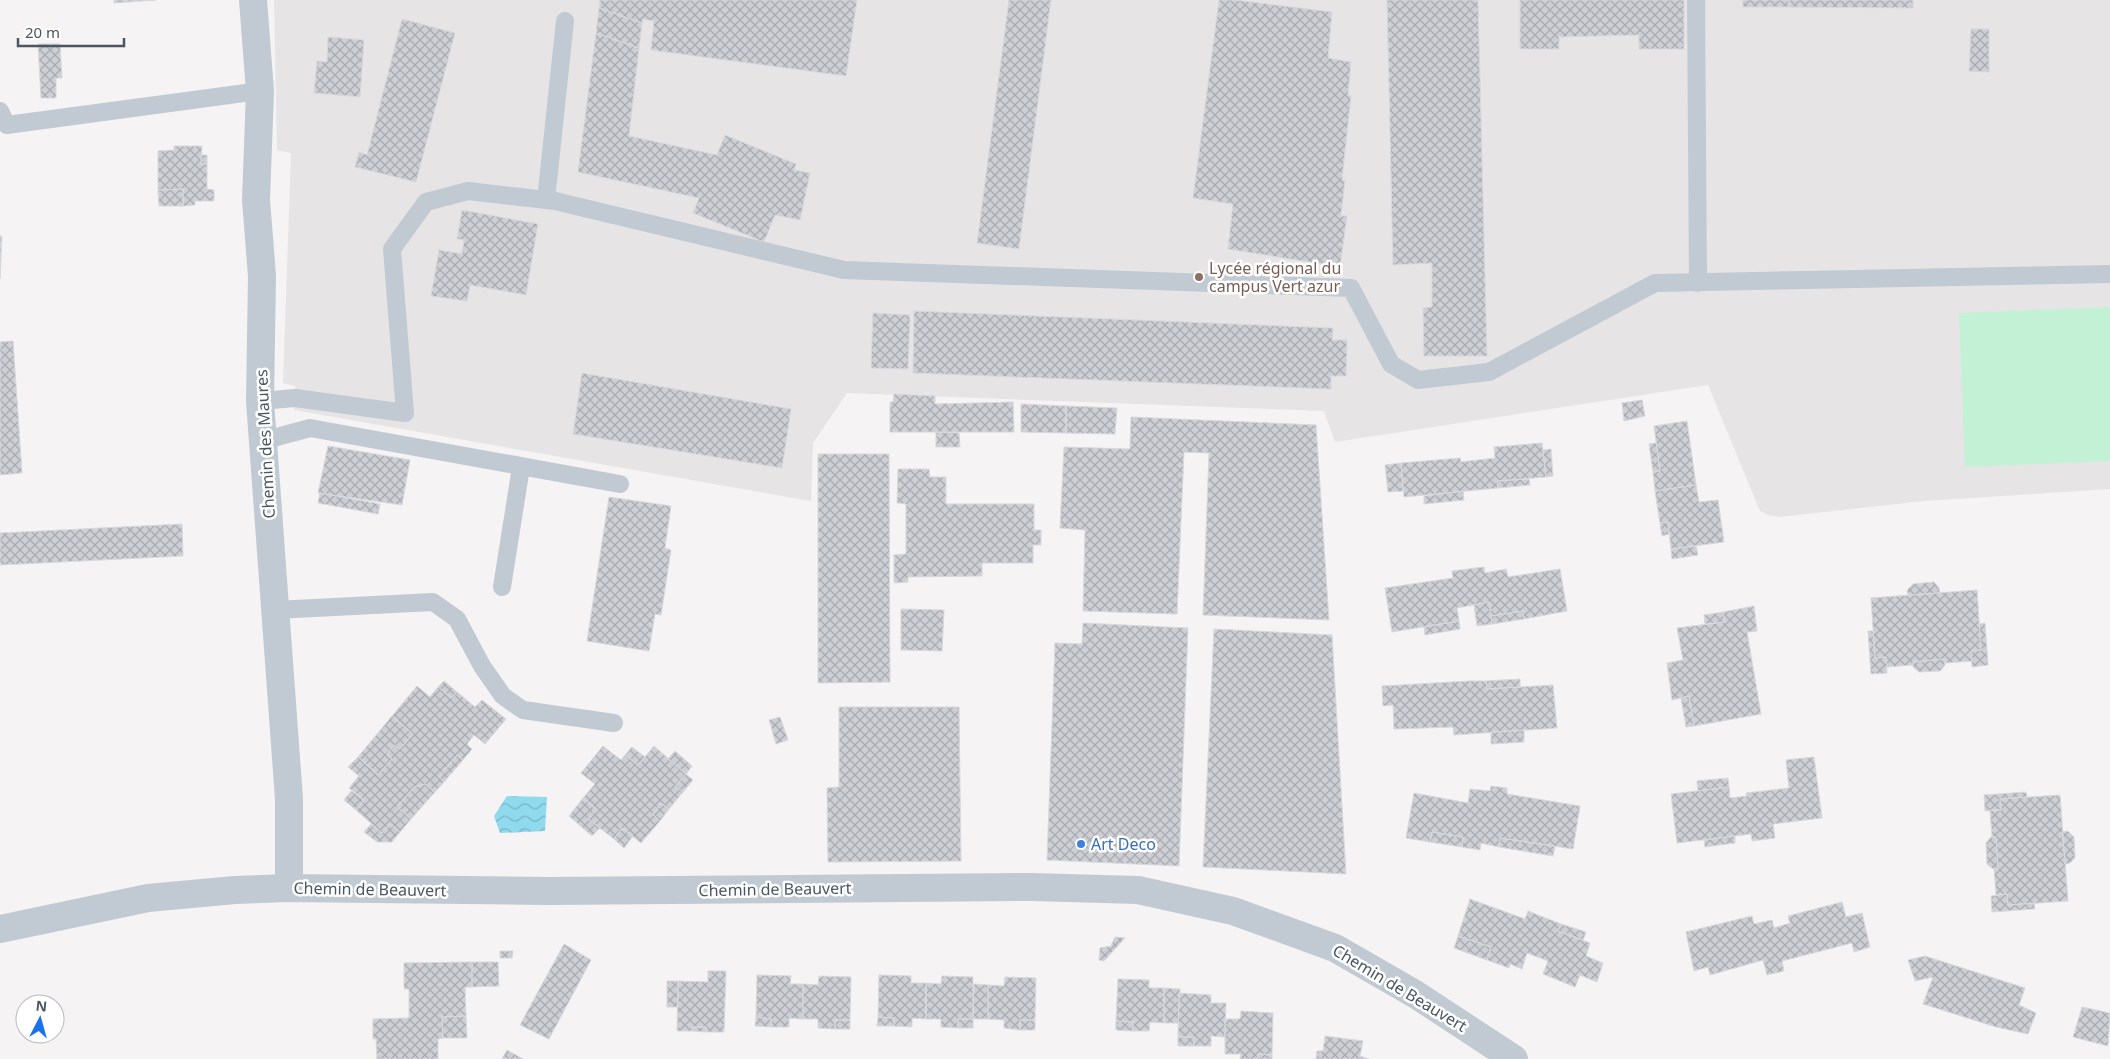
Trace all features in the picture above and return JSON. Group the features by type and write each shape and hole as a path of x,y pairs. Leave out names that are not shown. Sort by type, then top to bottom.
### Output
{"street":[{"name":"Chemin des Maures","path":"254,0 260,91 256,200 262,276 260,400 289,799 289,888"},
{"name":"Chemin de Beauvert","path":"0,930 148,898 236,890 289,888 548,891 1032,887 1138,890 1233,911 1335,948 1416,994 1514,1059"}],"lane":[{"path":"1696,0 1698,283"},
{"path":"546,200 565,21"},
{"path":"0,111 7,126 260,91"},
{"path":"260,400 294,398 405,413 392,249 426,202 468,191 546,200 844,270 1351,288 1391,364 1418,380 1488,372 1655,283 2110,274"},
{"path":"262,441 310,428 620,484"},
{"path":"502,587 522,467"},
{"path":"275,610 433,602 457,619 482,666 503,696 523,710 614,723"}],"shaded area":[{"name":"Lycée régional du campus Vert azur","path":"274,0 2110,0 2110,489 1924,501 1779,517 1768,515 1760,511 1708,385 1335,442 1324,411 847,393 813,443 811,501 294,410 295,386 283,383 291,153 277,150"}],"green space":[{"path":"2110,307 2110,461 1965,467 1959,313"}],"water":[{"path":"507,796 547,797 545,831 500,833 494,816"}],"building":[{"path":"114,0 156,0 114,3"},
{"path":"600,0 857,0 846,76 651,50 654,21 643,19 642,23 599,8"},
{"path":"1009,0 1051,0 1019,249 977,243"},
{"path":"1219,0 1235,0 1332,12 1328,58 1351,62 1348,95 1351,96 1342,180 1345,180 1341,216 1347,216 1340,267 1228,249 1233,204 1193,198"},
{"path":"1387,0 1478,0 1487,356 1424,356 1423,308 1432,307 1432,263 1393,265"},
{"path":"1520,0 1684,0 1684,49 1639,49 1639,35 1559,37 1559,49 1520,49"},
{"path":"1743,0 1789,0 1789,7 1743,7"},
{"path":"1789,0 1913,0 1913,8 1789,7"},
{"path":"599,8 642,23 639,48 596,33"},
{"path":"402,19 455,33 416,182 355,167 359,152 367,155"},
{"path":"1971,29 1989,29 1989,72 1969,71"},
{"path":"596,33 639,48 629,136 717,155 725,135 796,164 794,170 810,173 800,220 775,215 764,242 693,213 699,198 578,172"},
{"path":"328,37 364,40 360,97 314,93 317,61 327,62"},
{"path":"38,44 60,44 62,78 56,78 56,98 41,98"},
{"path":"174,146 202,146 201,164 207,164 207,189 214,190 214,201 195,201 195,205 183,206 183,189 158,190 158,151 174,150"},
{"path":"201,155 207,155 207,164 201,164"},
{"path":"183,189 183,206 159,206 158,190"},
{"path":"462,210 538,224 526,295 470,285 467,301 431,296 439,250 462,254 464,240 457,239"},
{"path":"0,236 2,236 0,279"},
{"path":"914,311 1333,328 1332,340 1347,340 1346,376 1331,376 1331,389 913,373"},
{"path":"873,313 910,315 908,369 871,368"},
{"path":"13,341 22,473 0,475 0,342"},
{"path":"582,373 791,409 782,468 573,434"},
{"path":"894,394 935,396 935,404 1013,402 1014,432 890,432 890,402 893,402"},
{"path":"1642,400 1645,416 1624,421 1622,403"},
{"path":"1021,404 1066,406 1066,433 1021,432"},
{"path":"1066,406 1117,408 1115,434 1066,433"},
{"path":"1131,417 1316,425 1329,620 1203,615 1209,453 1184,452 1177,614 1083,611 1085,530 1060,528 1064,447 1130,449"},
{"path":"1687,421 1696,485 1655,491 1653,472 1660,471 1654,426"},
{"path":"936,432 959,433 960,447 936,447"},
{"path":"1542,443 1546,477 1497,481 1498,488 1404,497 1401,463 1460,458 1461,462 1495,458 1494,447"},
{"path":"1656,443 1660,471 1653,472 1649,444"},
{"path":"328,446 410,460 402,505 318,493"},
{"path":"1551,449 1553,476 1546,477 1543,450"},
{"path":"818,454 889,454 890,682 818,683"},
{"path":"1401,463 1403,491 1388,492 1385,465"},
{"path":"898,469 929,469 930,477 946,477 946,504 1034,504 1034,530 1041,530 1041,545 1033,545 1033,563 982,563 982,576 908,577 908,582 894,583 894,555 906,554 906,504 897,503"},
{"path":"1529,479 1530,485 1498,488 1497,481"},
{"path":"1696,485 1699,502 1718,500 1724,542 1671,549 1668,522 1660,523 1655,491"},
{"path":"1463,491 1464,500 1424,504 1424,496"},
{"path":"320,493 380,504 378,514 318,503"},
{"path":"609,497 671,506 665,548 671,550 661,615 655,614 649,651 587,641"},
{"path":"1668,522 1669,534 1662,536 1660,523"},
{"path":"182,524 183,556 0,565 0,533"},
{"path":"1696,546 1698,555 1672,559 1671,549"},
{"path":"1484,567 1485,573 1506,569 1508,577 1560,569 1567,611 1524,619 1523,611 1491,616 1489,602 1457,608 1459,621 1392,632 1385,588 1453,578 1452,571"},
{"path":"1934,582 1939,588 1940,593 1908,595 1907,590 1913,584"},
{"path":"1977,590 1981,650 1971,651 1972,661 1945,663 1945,659 1913,662 1913,665 1887,667 1886,657 1875,658 1871,598"},
{"path":"1489,602 1492,624 1477,626 1474,605"},
{"path":"1754,606 1757,631 1747,632 1761,714 1694,726 1689,696 1672,700 1667,663 1683,660 1677,628 1725,622 1723,612"},
{"path":"901,609 944,610 942,651 901,650"},
{"path":"1523,611 1524,619 1492,624 1491,616"},
{"path":"1723,612 1725,622 1705,624 1704,615"},
{"path":"1459,621 1460,629 1425,635 1424,627"},
{"path":"1083,623 1188,628 1179,866 1047,860 1055,643 1082,644"},
{"path":"1985,623 1988,665 1972,667 1971,651 1981,650 1979,624"},
{"path":"1214,629 1332,635 1346,874 1203,867"},
{"path":"1868,631 1873,631 1875,658 1886,657 1887,673 1871,674"},
{"path":"1945,659 1945,665 1940,671 1919,672 1913,667 1913,662"},
{"path":"1520,679 1520,687 1487,689 1486,681"},
{"path":"444,681 457,692 452,698 438,687"},
{"path":"1486,681 1487,689 1553,685 1557,728 1454,735 1453,727 1394,729 1393,705 1383,706 1382,686"},
{"path":"417,686 430,697 438,687 452,698 457,692 475,707 482,700 506,719 485,744 474,735 467,744 472,749 463,760 457,755 439,777 444,782 435,792 425,784 414,787 397,807 411,819 400,832 390,824 382,833 356,810 364,800 349,788 359,776 348,767 358,757 378,775 392,759 387,754 394,745 400,749 413,734 392,716"},
{"path":"1689,696 1694,726 1686,727 1681,698"},
{"path":"839,707 959,707 961,861 828,862 827,788 839,787"},
{"path":"392,716 413,734 400,749 394,745 387,754 392,759 378,775 358,757"},
{"path":"780,717 788,740 776,744 769,720"},
{"path":"1524,730 1524,742 1491,744 1491,732"},
{"path":"603,746 621,760 625,755 638,765 654,746 686,774 675,786 683,792 669,809 661,803 653,814 660,821 641,843 622,828 614,839 588,819 596,809 583,798 595,784 581,773"},
{"path":"632,747 645,757 638,765 625,755"},
{"path":"675,751 692,766 686,774 668,759"},
{"path":"457,755 463,760 444,782 439,777"},
{"path":"1814,757 1822,818 1773,824 1775,838 1752,841 1751,834 1677,843 1671,794 1729,787 1730,798 1747,796 1746,793 1789,788 1786,760"},
{"path":"686,774 693,780 683,792 675,786"},
{"path":"1728,778 1729,787 1698,791 1697,781"},
{"path":"425,784 435,792 411,819 397,807 414,787"},
{"path":"1491,786 1507,788 1507,794 1580,806 1573,849 1500,838 1499,847 1481,843 1480,850 1462,847 1463,837 1432,832 1430,842 1406,838 1414,793 1468,803 1470,789 1490,791"},
{"path":"351,791 364,800 356,810 344,800"},
{"path":"2026,792 2027,797 2000,799 2001,810 1985,811 1984,795"},
{"path":"2060,795 2068,901 2008,905 2007,894 1996,895 1994,869 1998,869 1996,837 1992,837 1990,810 2001,810 2000,799"},
{"path":"583,798 596,809 588,819 600,828 592,836 569,816"},
{"path":"661,803 669,809 660,821 653,814"},
{"path":"371,824 382,833 390,824 400,832 392,842 377,842 364,832"},
{"path":"622,828 633,836 624,848 614,839"},
{"path":"2068,831 2074,837 2075,858 2070,863 2065,864 2062,832"},
{"path":"1432,832 1463,837 1462,847 1430,842"},
{"path":"1735,836 1735,843 1705,847 1704,840"},
{"path":"1991,837 1996,837 1998,869 1993,869 1987,864 1986,843"},
{"path":"1500,838 1555,846 1553,856 1499,847"},
{"path":"2007,894 2008,905 2034,903 2035,909 1992,912 1991,896"},
{"path":"1470,899 1525,919 1528,911 1561,924 1558,931 1590,943 1586,956 1603,963 1597,982 1580,975 1575,987 1543,974 1548,961 1527,953 1522,969 1510,964 1509,968 1487,960 1491,947 1458,936"},
{"path":"1842,902 1846,917 1862,913 1870,947 1854,952 1852,943 1782,961 1784,971 1767,975 1763,960 1710,975 1708,967 1694,971 1686,932 1752,916 1754,924 1772,920 1774,928 1790,923 1788,916"},
{"path":"1561,924 1586,932 1583,940 1558,931"},
{"path":"1458,936 1491,947 1487,960 1454,948"},
{"path":"1115,937 1125,938 1104,961 1099,960 1100,948 1111,946"},
{"path":"564,944 591,960 549,1039 520,1025"},
{"path":"500,951 513,951 512,958 500,958"},
{"path":"1925,956 2025,988 2019,1005 2036,1013 2028,1034 1996,1027 1923,1004 1933,977 1915,981 1908,960"},
{"path":"472,962 498,962 499,986 472,987"},
{"path":"472,962 472,987 465,987 466,1016 442,1017 443,1038 438,1039 438,1059 377,1059 376,1039 373,1039 373,1019 409,1018 409,989 404,989 404,963"},
{"path":"708,971 726,971 724,1032 706,1032 706,1027 692,1027 692,1031 677,1031 678,981 708,982"},
{"path":"757,975 791,976 790,984 803,984 803,1019 789,1018 789,1027 771,1027 771,1019 756,1017"},
{"path":"879,975 911,976 911,983 926,983 926,1019 912,1018 912,1027 894,1026 894,1018 878,1017"},
{"path":"819,976 851,977 850,1020 835,1020 835,1029 818,1028 818,1019 803,1019 803,984 818,985"},
{"path":"942,976 973,977 973,1019 958,1019 958,1028 941,1027 941,1019 926,1019 926,983 941,984"},
{"path":"1005,977 1036,978 1035,1020 1020,1020 1020,1030 1004,1028 1004,1020 988,1019 988,985 1004,986"},
{"path":"1118,979 1149,980 1149,988 1164,988 1164,1023 1150,1022 1149,1031 1133,1031 1133,1022 1116,1021"},
{"path":"667,981 678,981 678,1007 667,1007"},
{"path":"974,984 988,985 988,1019 973,1019"},
{"path":"1164,988 1180,989 1178,1023 1164,1023"},
{"path":"1179,993 1211,995 1211,1003 1226,1003 1225,1037 1211,1036 1211,1046 1194,1046 1194,1037 1178,1037"},
{"path":"2082,1007 2110,1013 2108,1046 2073,1037"},
{"path":"1241,1011 1273,1013 1272,1055 1258,1054 1257,1059 1240,1059 1241,1054 1225,1054 1225,1019 1240,1019"},
{"path":"466,1016 467,1038 443,1038 442,1017"},
{"path":"756,1017 771,1019 771,1027 755,1026"},
{"path":"878,1017 894,1018 894,1026 877,1026"},
{"path":"958,1019 973,1019 973,1028 958,1028"},
{"path":"835,1020 850,1020 850,1029 835,1029"},
{"path":"1020,1020 1035,1020 1035,1030 1020,1030"},
{"path":"1116,1021 1133,1022 1133,1031 1116,1030"},
{"path":"692,1027 706,1027 706,1032 692,1031"},
{"path":"1325,1036 1363,1041 1360,1056 1369,1059 1316,1059 1317,1051 1323,1051"},
{"path":"1178,1037 1194,1037 1194,1046 1178,1046"},
{"path":"507,1050 523,1059 502,1059"},
{"path":"1258,1054 1272,1055 1272,1059 1257,1059"}],"place":[{"name":"Lycée régional du campus Vert azur","path":"1199,277"},
{"name":"Art Deco","path":"1081,844"}]}
